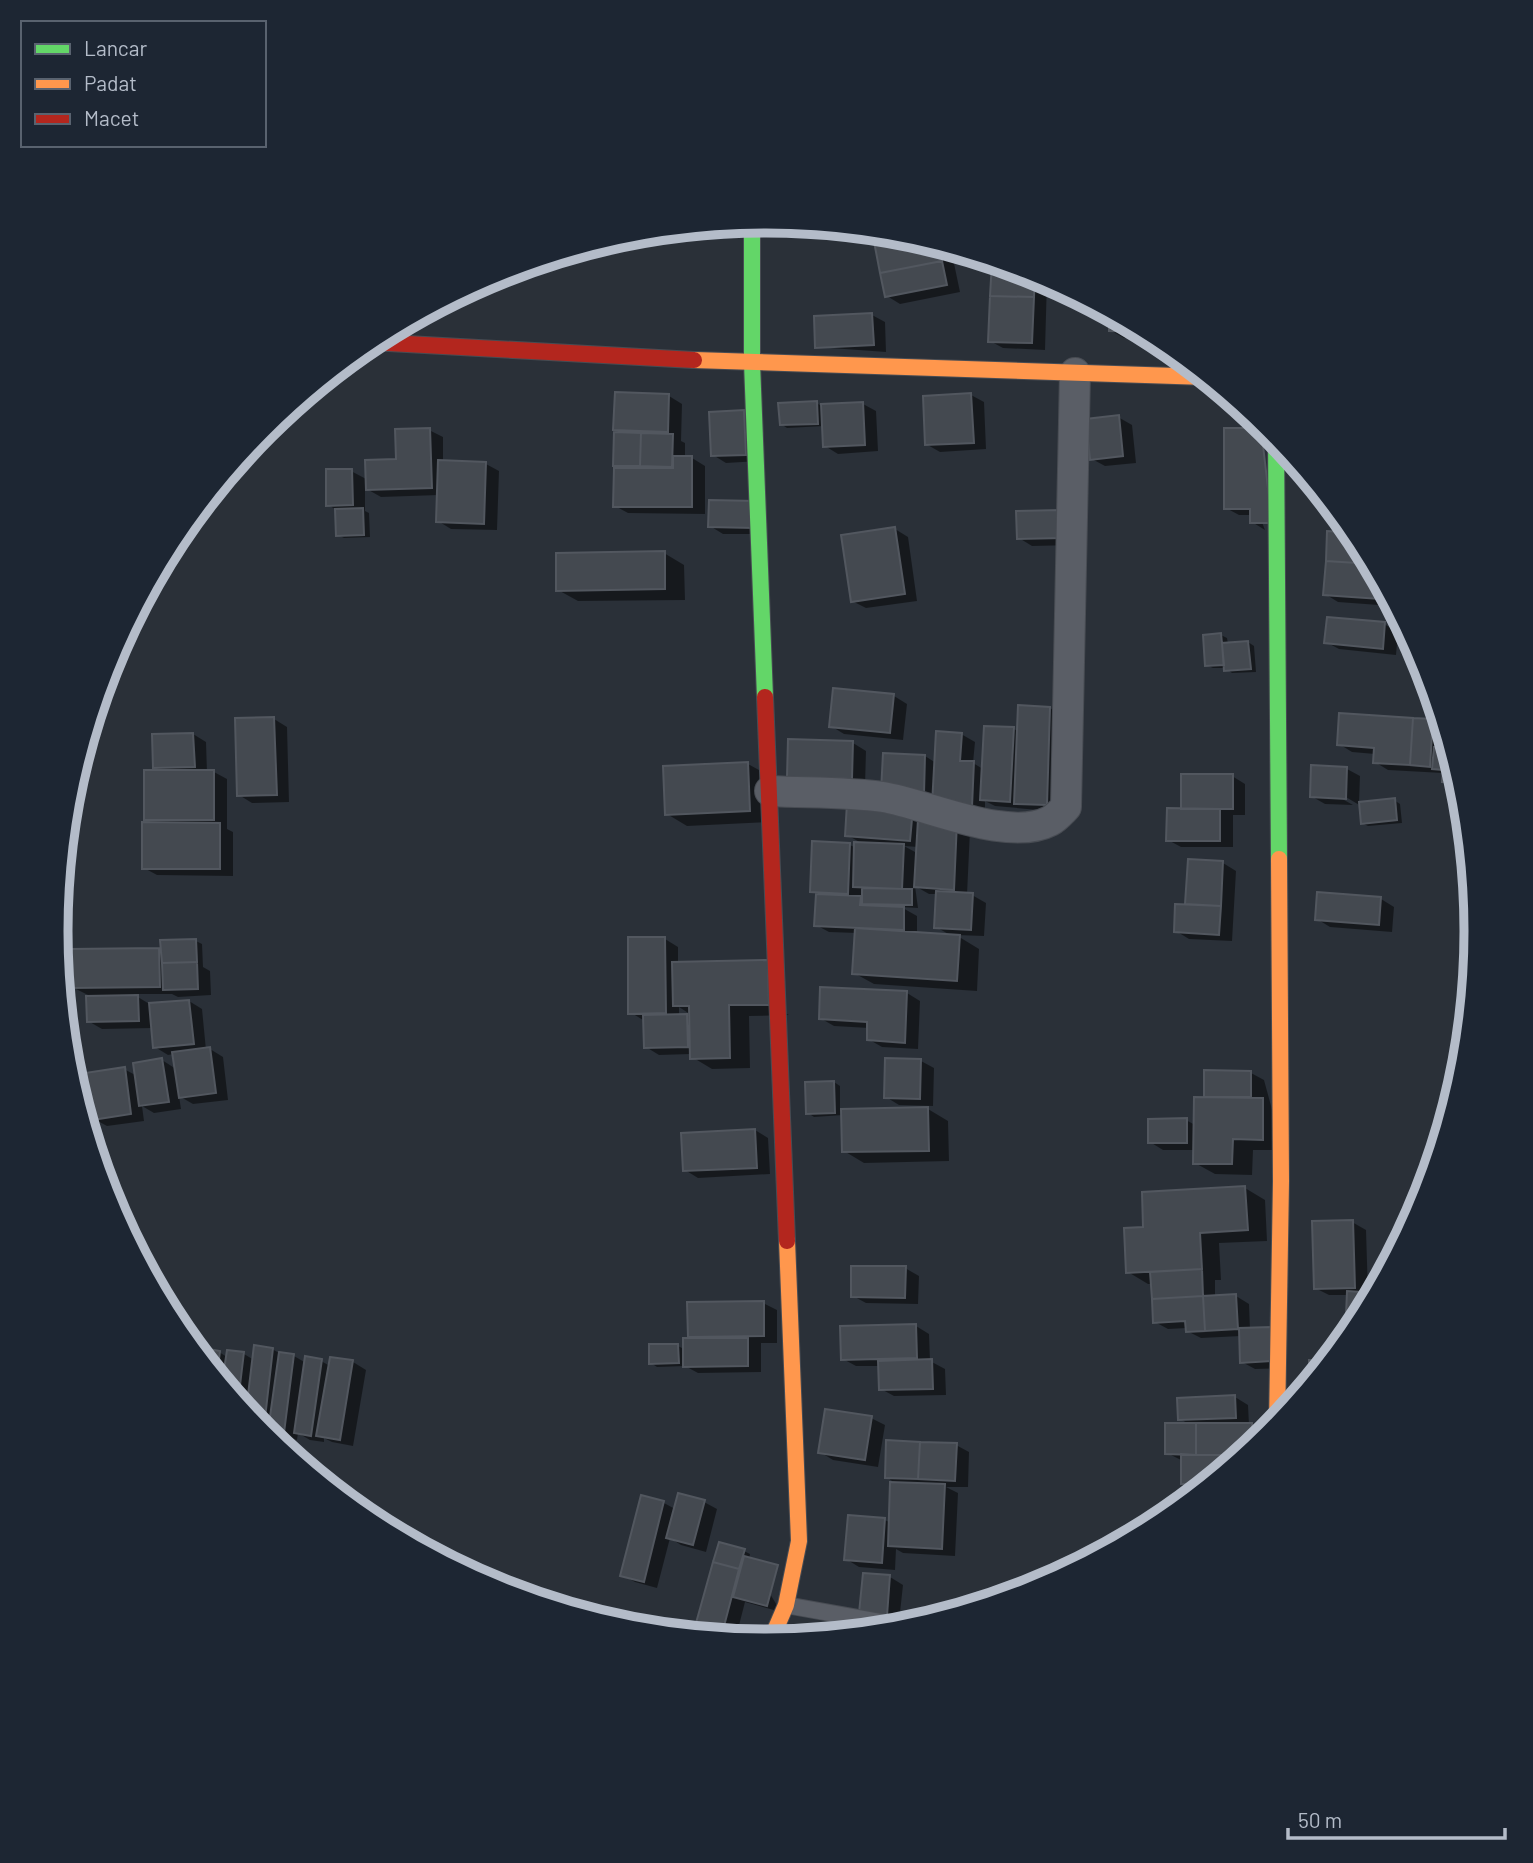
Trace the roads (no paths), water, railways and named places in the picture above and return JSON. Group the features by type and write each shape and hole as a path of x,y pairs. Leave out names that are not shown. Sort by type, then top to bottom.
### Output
{"street":[{"path":"752,234 752,363 799,1541 786,1605 775,1630"},
{"path":"391,343 752,363 1190,377"},
{"path":"770,791 884,798 937,813 1013,828 1037,827 1052,820 1066,807 1074,373"},
{"path":"1276,455 1282,1181 1277,1407"}],"lane":[{"path":"786,1605 875,1621"}]}
